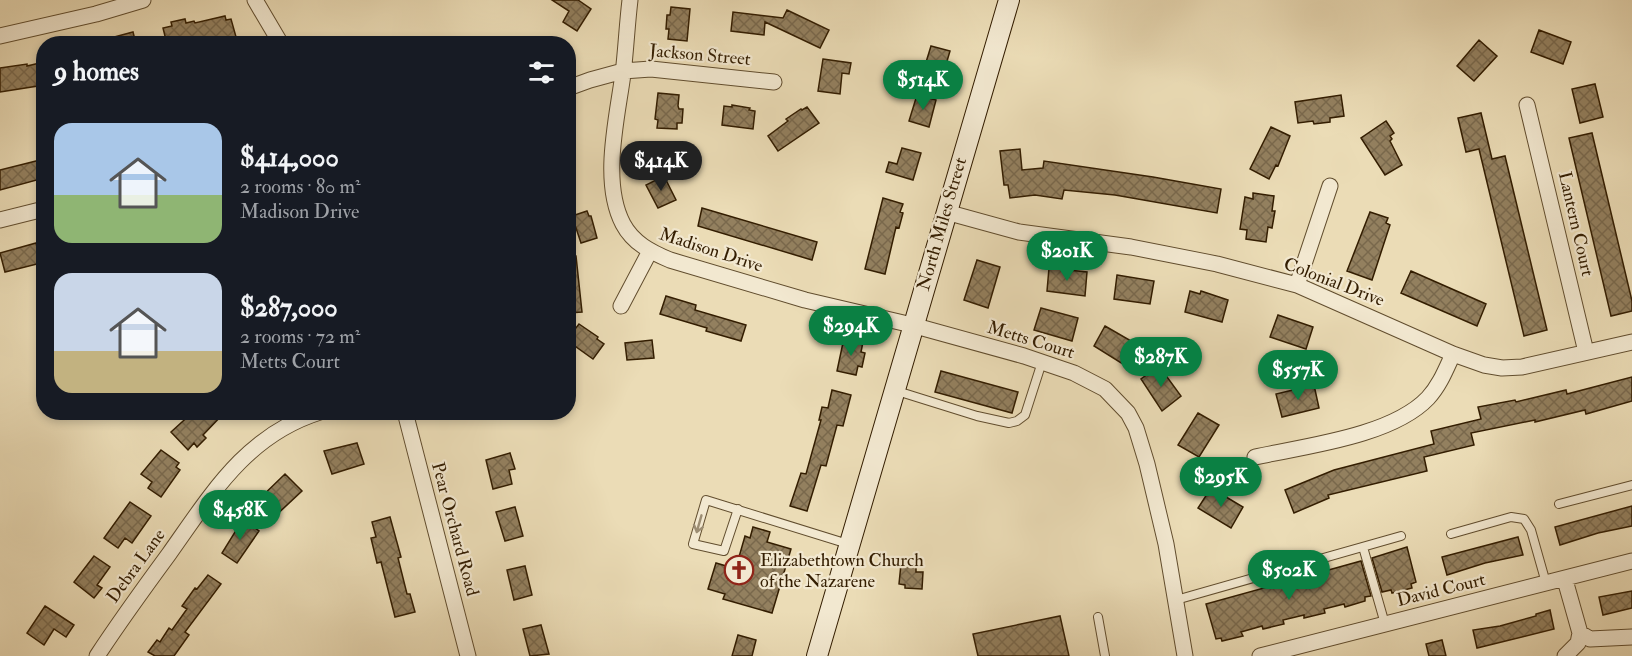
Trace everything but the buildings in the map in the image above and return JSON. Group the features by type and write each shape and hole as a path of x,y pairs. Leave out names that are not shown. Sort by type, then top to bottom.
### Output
{"main road":[{"name":"North Miles Street","path":"818,656 912,325 1009,0"}],"street":[{"path":"0,36 96,14 143,0"},
{"path":"255,0 276,36"},
{"name":"Madison Drive","path":"630,0 614,140 612,189 616,209 624,227 636,241 650,251 670,260 805,300 912,325"},
{"name":"Jackson Street","path":"576,85 623,71 662,69 774,82"},
{"name":"Lantern Court","path":"1527,105 1586,352"},
{"path":"1297,285 1330,186"},
{"path":"0,220 36,211"},
{"name":"Colonial Drive","path":"946,212 1019,232 1131,247 1217,264 1297,285 1453,354 1484,365 1502,368 1522,367 1632,342"},
{"path":"621,306 650,251"},
{"name":"Metts Court","path":"912,325 1042,362 1090,380 1117,400 1128,412 1136,428 1147,464 1166,544 1185,656"},
{"path":"1255,457 1385,426 1404,417 1417,408 1436,388 1453,354"},
{"name":"Debra Lane","path":"97,656 233,467 272,434 300,420"},
{"name":"Pear Orchard Road","path":"407,420 468,656"},
{"name":"David Court","path":"1260,656 1304,651 1385,624 1546,585 1632,561"},
{"path":"1565,580 1580,633 1578,643 1565,656"},
{"path":"1580,633 1590,639 1632,637"}],"lane":[{"path":"895,391 977,416 1009,423 1025,415 1042,362"},
{"path":"1559,504 1632,485"},
{"path":"738,509 724,551 693,544 706,500 738,509 849,544"},
{"path":"1451,534 1511,517 1524,519 1531,530 1546,585"},
{"path":"1176,600 1401,536"},
{"path":"1363,547 1385,624"},
{"path":"1098,617 1105,656"}],"place":[{"name":"Elizabethtown Church of the Nazarene","path":"739,570"}]}
